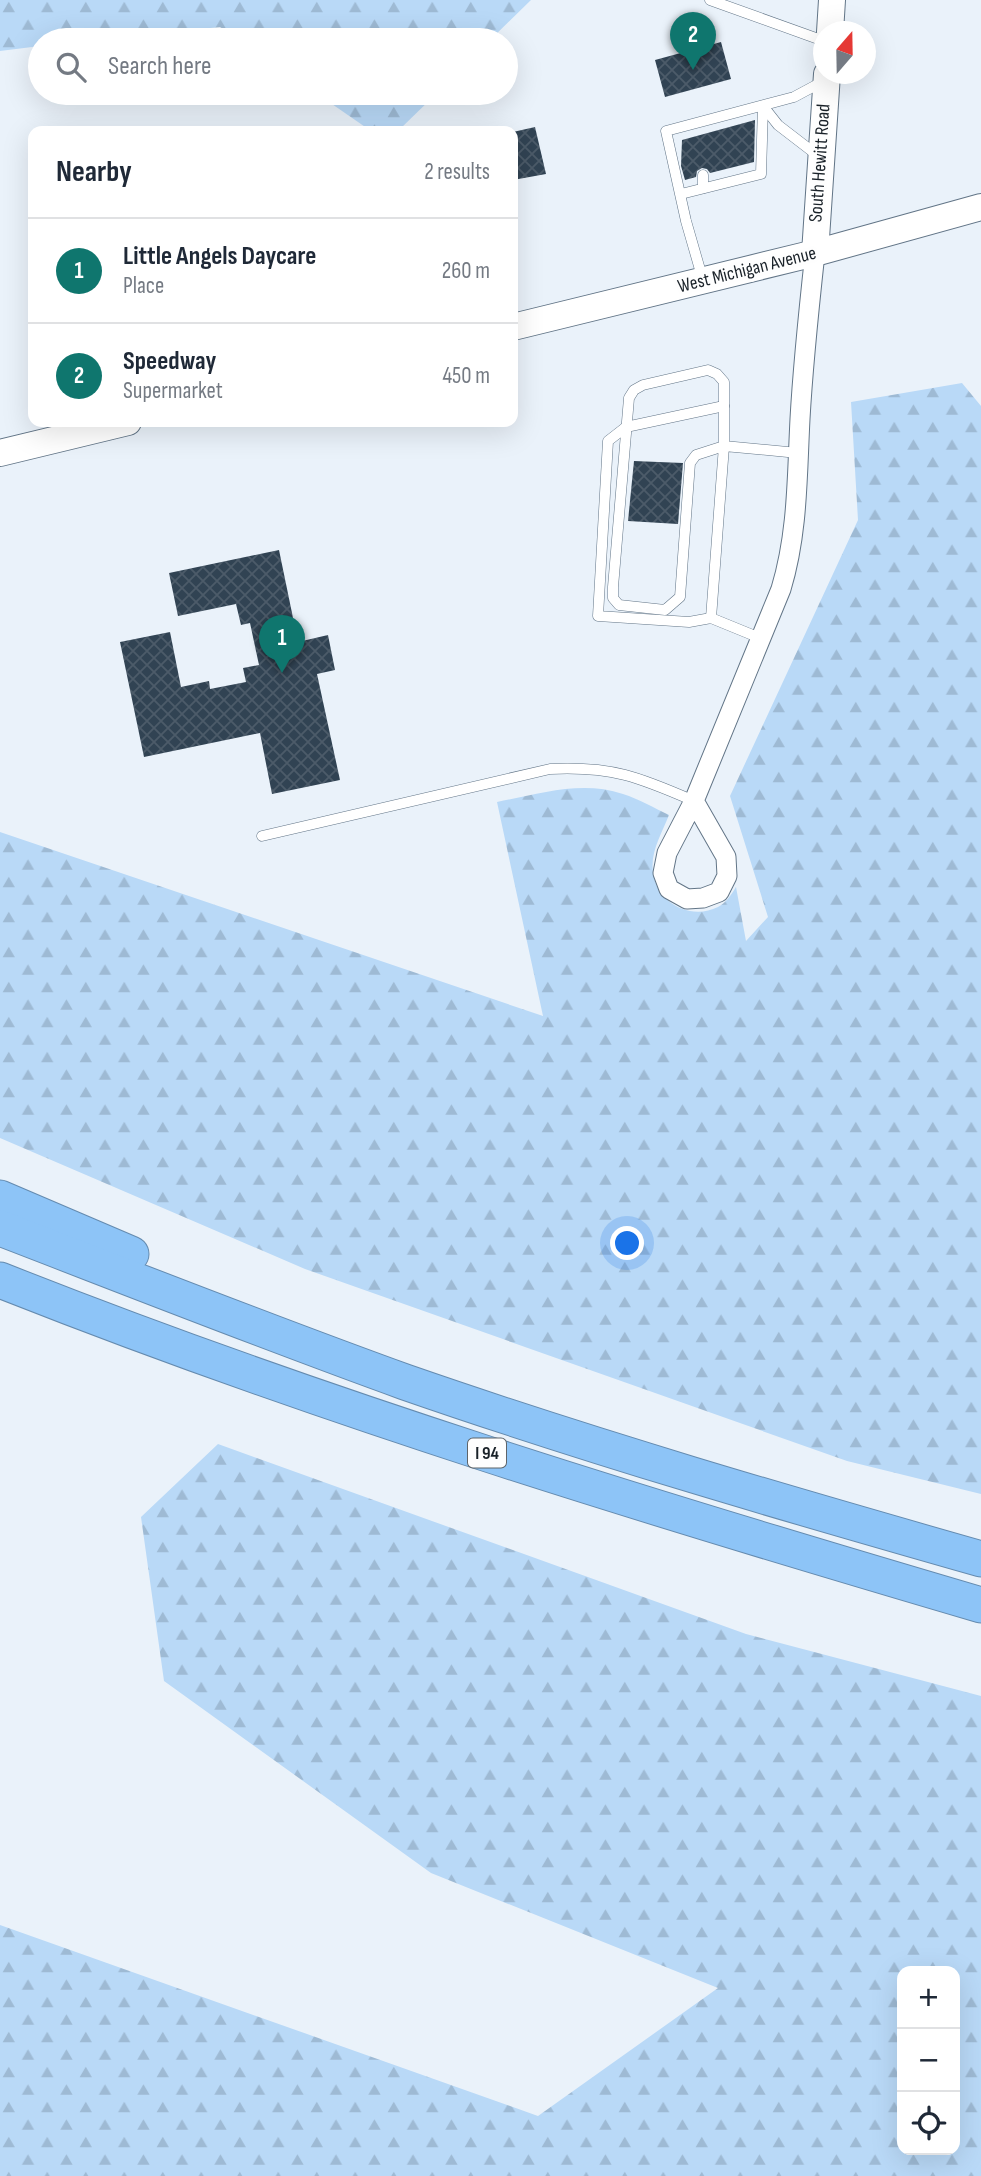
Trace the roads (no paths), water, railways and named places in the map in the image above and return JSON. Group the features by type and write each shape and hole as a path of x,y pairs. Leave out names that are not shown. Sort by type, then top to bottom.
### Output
{"highway":[{"path":"0,1198 364,1355 407,1382"},
{"name":"I 94","path":"0,1228 219,1314 407,1382 765,1497 981,1559"},
{"name":"I 94","path":"0,1280 380,1419 696,1521 981,1605"}],"main road":[{"path":"831,21 832,0"},
{"name":"South Hewitt Road","path":"815,253 826,84"},
{"name":"West Michigan Avenue","path":"518,326 815,253 981,207"},
{"path":"0,453 107,427"}],"street":[{"path":"694,801 726,858 727,876 719,892 703,898 687,899 669,889 663,873 667,853 694,801 761,638 790,558 795,524 804,348 815,253"}],"lane":[{"path":"710,0 813,37"},
{"path":"703,281 666,131 794,97 815,84"},
{"path":"764,106 778,125 820,157"},
{"path":"681,194 761,174 764,106"},
{"path":"739,125 740,112"},
{"path":"704,134 705,121"},
{"path":"737,179 738,166"},
{"path":"703,175 703,188"},
{"path":"711,618 724,446 724,382 717,374 708,370 643,385 634,390 629,398 613,587 614,598 619,605 628,608 665,610 680,597 690,463 696,455 724,446 798,453"},
{"path":"724,406 626,427 608,442 598,616 689,622 711,618 761,638"},
{"path":"262,836 550,769 584,767 618,772 694,801"}],"place":[{"name":"Speedway","path":"693,70"},
{"name":"Little Angels Daycare","path":"282,673"}]}
